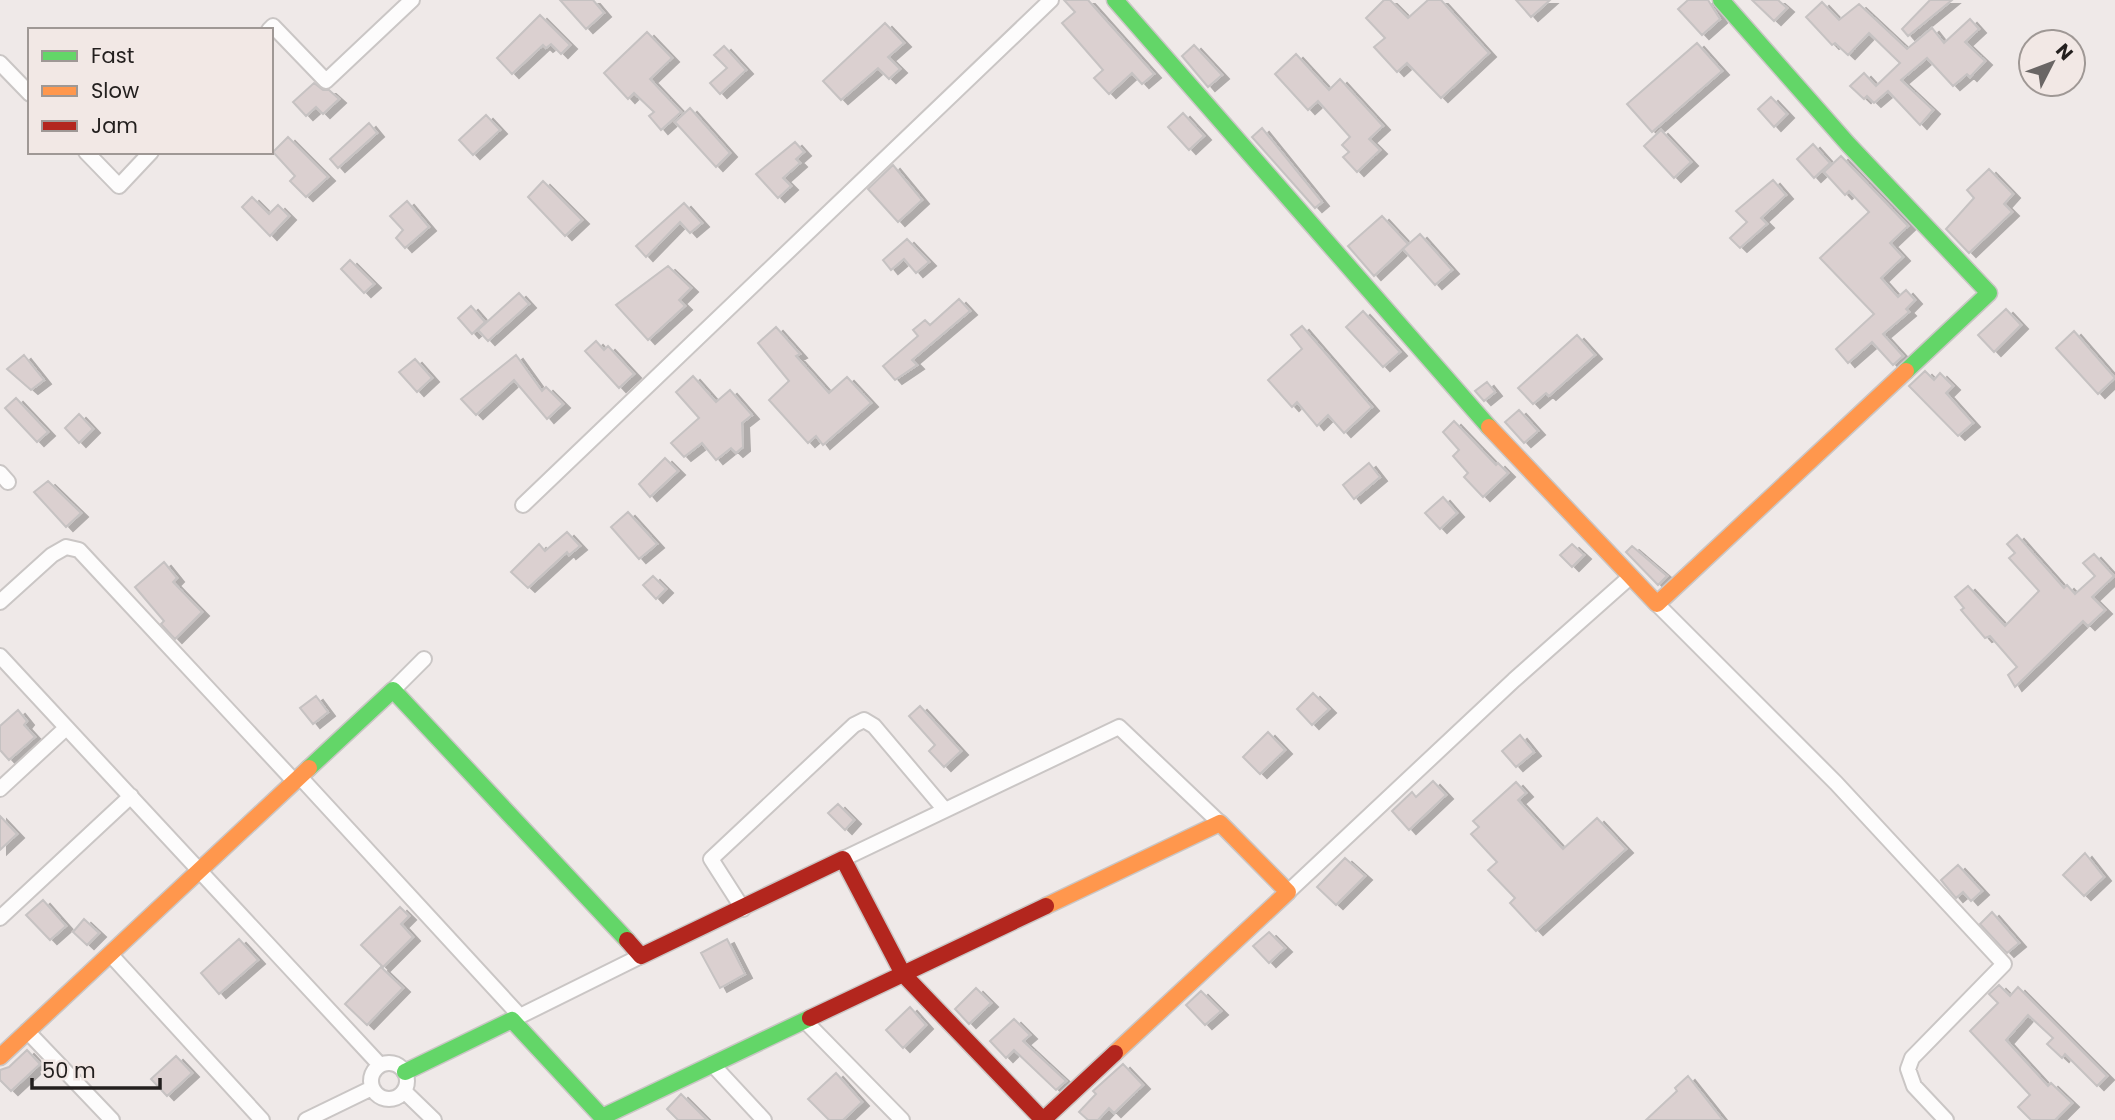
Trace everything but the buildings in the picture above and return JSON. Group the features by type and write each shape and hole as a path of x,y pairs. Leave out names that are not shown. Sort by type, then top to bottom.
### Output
{"street":[{"path":"271,28 273,26 326,81 412,0"},
{"path":"523,505 1051,0"},
{"path":"1115,0 1482,419 1630,577 1836,783 2004,964 1912,1058 1908,1069 1914,1086 1945,1120"},
{"path":"1657,604 1989,293 1848,144 1721,0"},
{"path":"0,63 28,92"},
{"path":"88,154 119,186 149,154"},
{"path":"0,602 52,555 66,547 79,550 298,780 516,1018 603,1119 1220,823"},
{"path":"843,859 903,974 1043,1120 1514,680 1630,577"},
{"path":"0,656 380,1065"},
{"path":"0,1056 298,780 424,659"},
{"path":"393,690 641,956"},
{"path":"743,909 711,859 854,725 864,720 874,726 945,810"},
{"path":"405,1072 1119,727 1288,892"},
{"path":"0,789 66,728"},
{"path":"0,918 131,796"},
{"path":"111,955 262,1120"},
{"path":"805,1021 902,1120"},
{"path":"27,1031 112,1120"},
{"path":"389,1063 405,1072 407,1085 397,1097 387,1099 372,1088 371,1079 380,1065 389,1063"},
{"path":"712,1065 764,1120"},
{"path":"306,1120 372,1088"},
{"path":"404,1091 434,1120"}],"traffic: fast":[{"path":"1115,0 1489,427"},
{"path":"1721,0 1848,144 1989,293 1906,371"},
{"path":"309,768 393,690 627,940"},
{"path":"405,1072 512,1020 602,1117 810,1018"}],"traffic: slow":[{"path":"1489,427 1657,604 1906,371"},
{"path":"0,1057 309,768"},
{"path":"1046,906 1220,823 1288,892 1115,1053"}],"traffic: jam":[{"path":"627,940 641,956 843,859 903,974 1046,906"},
{"path":"810,1018 903,974 1043,1120 1115,1053"}]}
